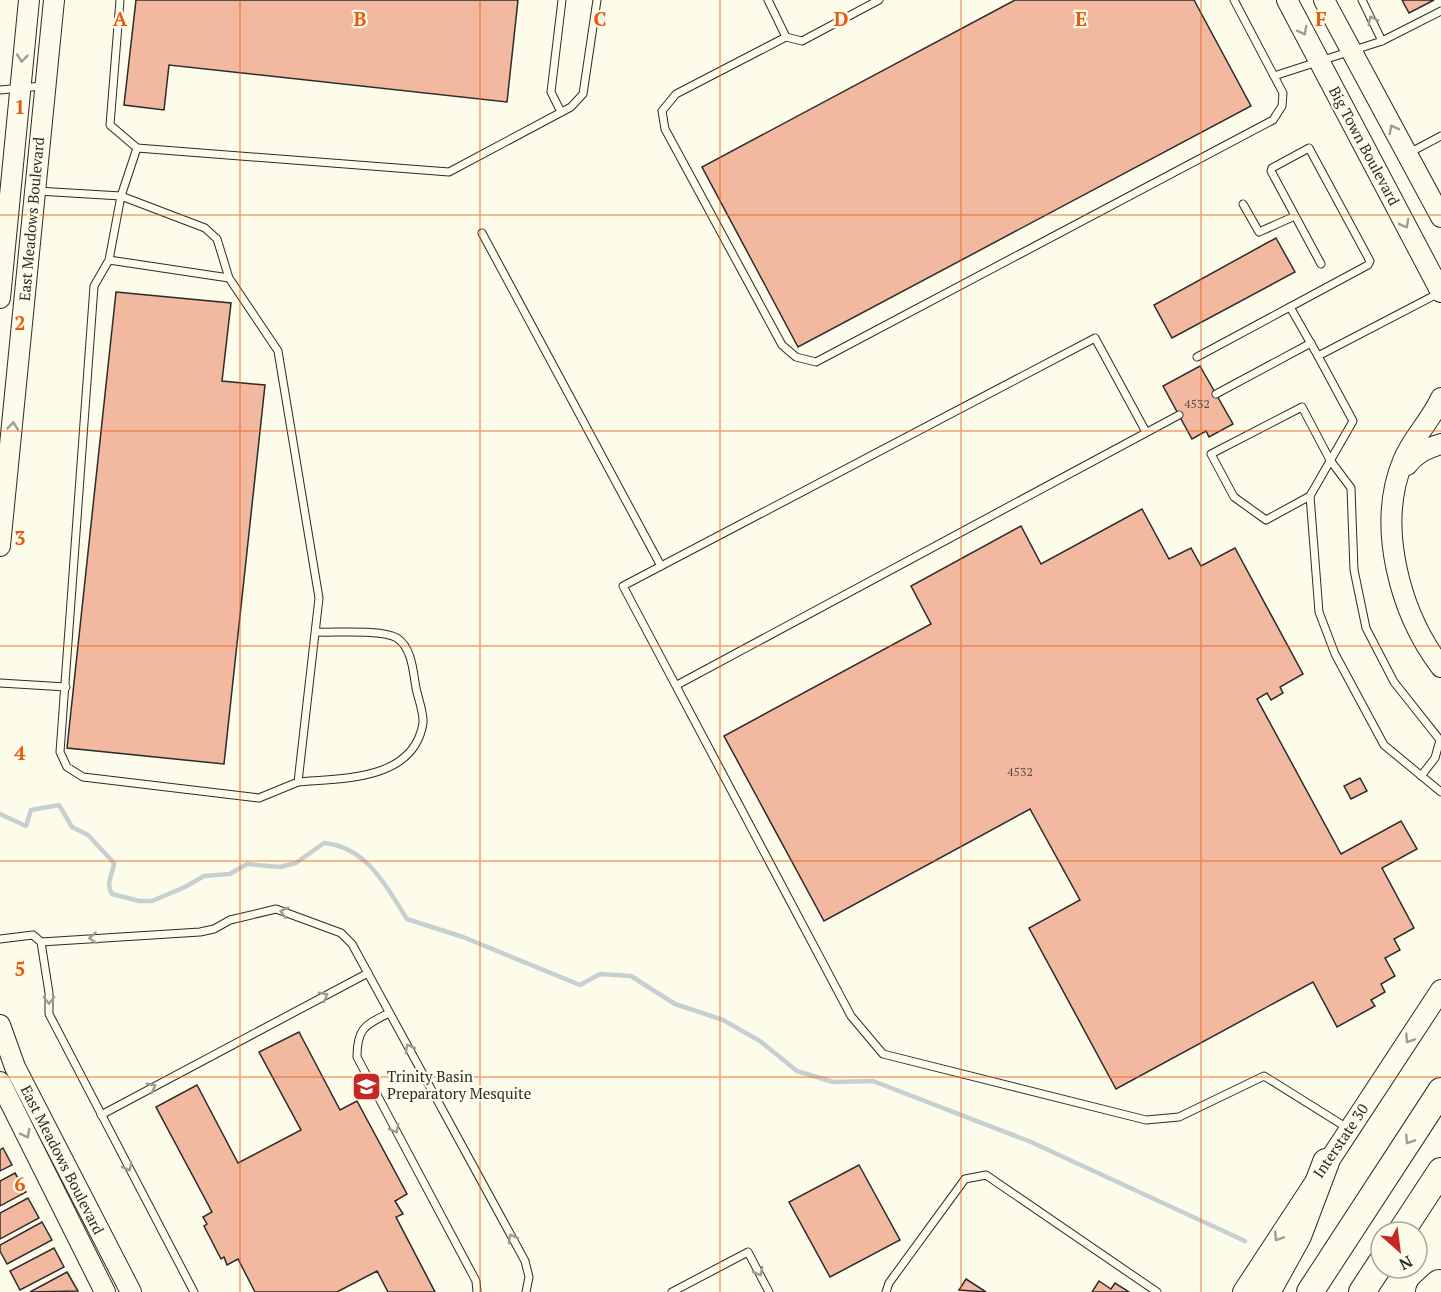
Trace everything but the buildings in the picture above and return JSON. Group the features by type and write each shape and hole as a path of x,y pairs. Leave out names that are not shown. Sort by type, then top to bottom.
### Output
{"highway":[{"path":"1310,1292 1441,1091"},
{"path":"1267,1292 1298,1236 1326,1162"},
{"path":"1409,1220 1441,1171"}],"street":[{"name":"East Meadows Boulevard","path":"0,546 12,276 9,89 29,0"},
{"name":"East Meadows Boulevard","path":"0,298 12,276 34,191 54,0"},
{"name":"Big Town Boulevard","path":"1287,0 1441,292"},
{"path":"1324,0 1441,217"},
{"path":"1441,398 1434,414 1407,453 1393,502 1393,541 1400,581 1424,642 1441,667"},
{"path":"1399,477 1413,457 1429,447 1441,444"},
{"name":"Interstate 30","path":"1243,1292 1326,1162 1441,990"},
{"name":"East Meadows Boulevard","path":"0,1025 15,1066 131,1292"},
{"name":"East Meadows Boulevard","path":"0,1082 105,1292"}],"lane":[{"path":"120,0 110,125 136,148 448,172 571,107 583,94 597,0"},
{"path":"561,112 551,92 562,0"},
{"path":"768,0 786,37"},
{"path":"879,0 802,41 786,37 676,94 662,111 666,129 782,345 796,357 816,363 1273,120 1282,106 1283,93 1234,0"},
{"path":"1362,0 1382,40"},
{"path":"1274,76 1352,52 1441,11"},
{"path":"9,89 45,85"},
{"path":"1407,154 1441,136"},
{"path":"136,148 122,196 109,260 94,286 60,752 67,767 83,777 259,798 298,782 363,776 391,768 413,750 423,722 406,646 396,637 316,632"},
{"path":"1197,357 1368,266 1370,261 1310,148 1272,168 1271,171 1321,264"},
{"path":"34,191 122,196 205,228 217,238 229,278 278,351 320,598 298,782"},
{"path":"1243,204 1259,232 1295,216"},
{"path":"482,233 661,566"},
{"path":"109,260 229,278"},
{"path":"1318,356 1441,292"},
{"path":"1290,307 1353,421 1330,460 1310,496 1266,520 1234,497 1211,454 1302,406 1330,460 1351,488 1354,570 1366,628 1389,675 1441,741 1435,758 1421,776"},
{"path":"1146,432 1095,338 622,586 677,685 851,1016 883,1054 1146,1120 1179,1117 1264,1076 1349,1129"},
{"path":"1215,394 1311,343"},
{"path":"677,685 1179,415"},
{"path":"1310,496 1319,612 1335,654 1384,745 1441,792"},
{"path":"0,683 66,687"},
{"path":"41,942 200,932 214,929 230,920 276,909 341,933 352,944 525,1261 529,1277 526,1292"},
{"path":"0,939 33,935 41,942 50,993 49,1014 194,1292"},
{"path":"101,1115 368,973"},
{"path":"390,1013 366,1024 357,1038 357,1057 476,1281 477,1292"},
{"path":"886,1292 889,1283 965,1179 986,1175 1157,1292"},
{"path":"672,1292 748,1252 769,1292"}],"waterway":[{"path":"0,814 26,826 31,810 59,805 72,827 88,835 114,863 109,883 112,894 139,901 152,901 204,876 230,874 247,864 280,867 296,863 324,843 339,846 364,860 374,870 407,919 463,937 580,985 600,974 631,976 675,1004 723,1020 760,1041 797,1071 833,1082 873,1081 1031,1142 1245,1241"}],"place":[{"name":"Trinity Basin Preparatory Mesquite","path":"366,1086"}]}
